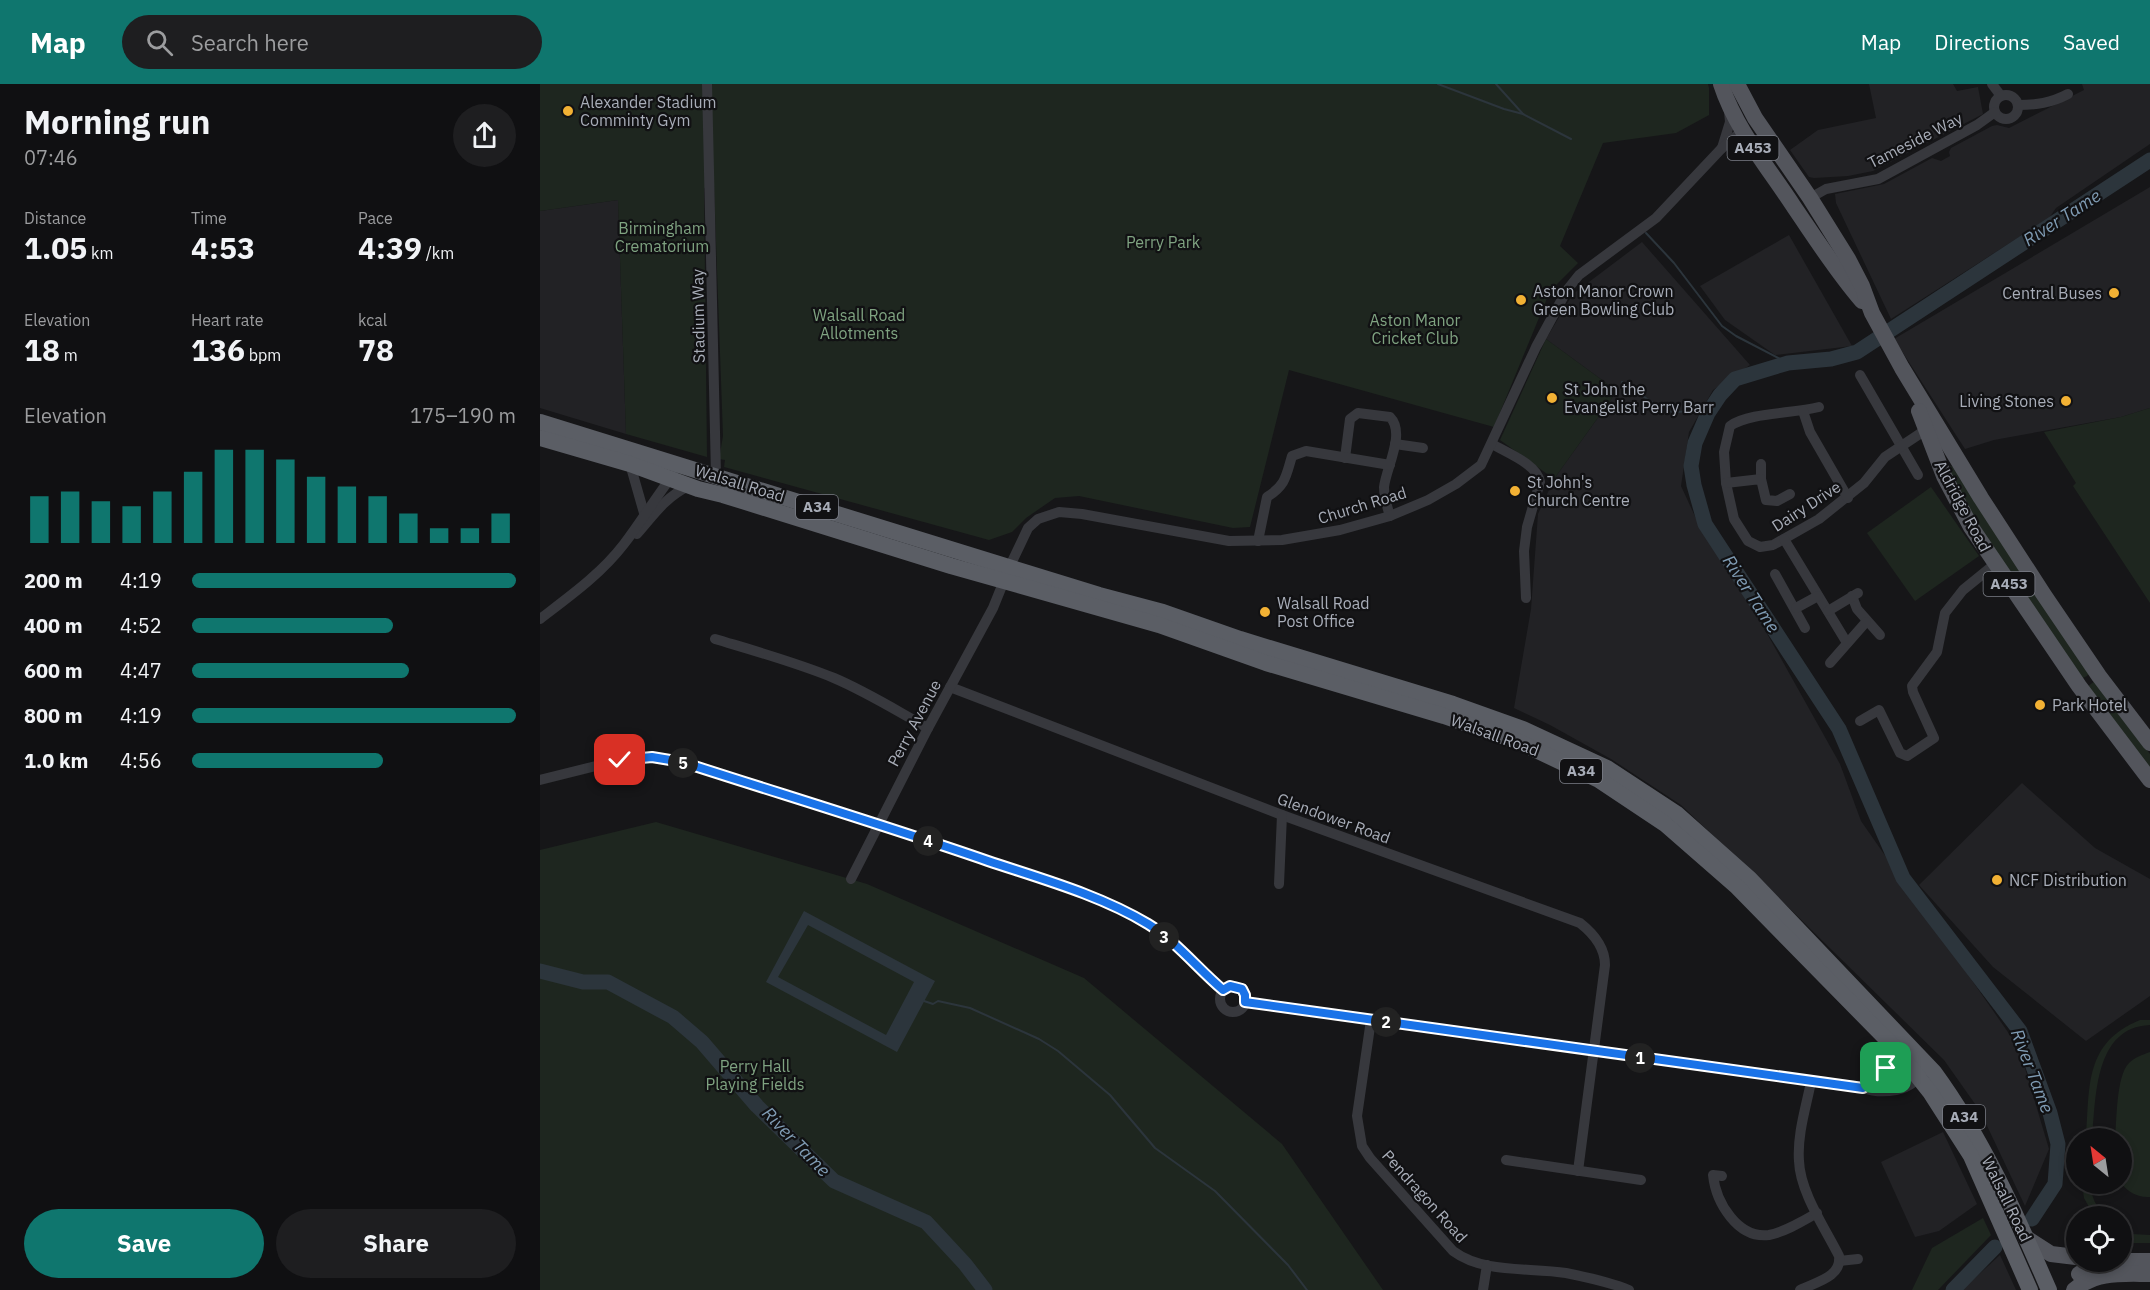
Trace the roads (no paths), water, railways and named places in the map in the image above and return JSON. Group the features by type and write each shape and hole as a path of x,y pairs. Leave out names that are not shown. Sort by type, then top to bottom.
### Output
{"highway":[{"name":"Walsall Road","path":"540,422 716,475 1266,663 1444,716 1519,742 1599,780 1665,824 1736,886 1895,1048 1919,1077 1971,1156 2030,1290"},
{"name":"Walsall Road","path":"540,438 630,464 689,486 951,566 1007,573 1453,704 1523,729 1606,768 1677,814 1750,879 1868,1000 1934,1072 1956,1101 2005,1191 2049,1290"},
{"path":"716,475 717,485 723,495"}],"main road":[{"name":"Aldridge Road","path":"1721,84 1729,107 1743,130 1836,269 1872,313"},
{"name":"Aldridge Road","path":"1739,89 1755,118 1810,198 1848,259 1862,286 1872,313 1902,368 2044,596 2110,691 2150,742"},
{"path":"1739,89 1746,123 1743,130"},
{"path":"1795,207 1810,198"},
{"name":"Aldridge Road","path":"1902,368 1938,463 1971,527 2079,686 2150,780"},
{"path":"1938,463 1954,453"},
{"path":"2026,1238 2051,1254 2066,1256"},
{"path":"2132,1261 2150,1261"},
{"path":"2064,1290 2083,1272"},
{"path":"2074,1290 2091,1278 2102,1275 2150,1274"}],"street":[{"name":"Stadium Way","path":"707,84 716,475"},
{"path":"1992,84 2001,96"},
{"path":"2018,105 2039,105 2068,94"},
{"path":"2001,96 2012,96 2018,105 2017,112 2012,117 2000,117 1995,112 1995,103 2001,96"},
{"name":"Church Road","path":"1722,148 1730,122 1729,107"},
{"name":"Tameside Way","path":"1810,198 1826,189 1878,179 1977,125 1995,112"},
{"name":"Church Road","path":"1007,573 1028,528 1038,519 1059,512 1082,514 1229,541 1282,540 1340,530 1390,516 1428,500 1456,484 1481,465 1536,347 1567,290 1579,275 1656,218 1722,148 1743,130"},
{"path":"1860,375 1918,475"},
{"name":"Dairy Drive","path":"1819,407 1739,419 1730,426 1724,452 1726,483 1734,519 1748,541 1760,547 1773,545 1819,519 1864,483 1885,457 1927,429"},
{"path":"1803,411 1810,432 1848,498"},
{"path":"1345,458 1350,419 1358,413 1390,417 1397,429 1384,484 1384,498 1390,516"},
{"path":"1395,444 1423,448"},
{"path":"1492,444 1528,465 1539,476 1540,482 1527,527 1524,551 1526,598"},
{"path":"1258,541 1267,497 1279,489 1284,482 1292,456 1298,452 1390,465"},
{"path":"630,464 644,513"},
{"path":"1761,464 1761,479 1766,500 1777,501 1790,494"},
{"path":"540,619 587,583 624,544 644,513 681,465"},
{"path":"1726,483 1761,479"},
{"path":"624,544 633,538 662,504 689,486"},
{"path":"1784,539 1846,643"},
{"path":"1860,721 1879,710 1900,753 1907,756 1934,738 1912,686 1937,652 1945,613 1963,590 1995,564"},
{"name":"Perry Avenue","path":"851,879 928,728 993,608 1007,573"},
{"path":"1775,574 1796,608 1805,628"},
{"path":"1828,611 1855,594 1857,609 1866,622 1880,635"},
{"path":"1796,608 1818,596"},
{"path":"1830,663 1866,622"},
{"path":"715,639 787,660 834,678 928,728"},
{"name":"Glendower Road","path":"950,687 1282,815 1580,923 1594,937 1605,955 1603,990 1578,1171"},
{"path":"540,780 620,760 652,757 682,762 877,826 939,843 1122,910 1150,925 1223,990"},
{"path":"1280,884 1282,815"},
{"path":"1230,986 1242,989 1245,995 1242,1009 1236,1012 1224,1009 1220,999 1223,990 1230,986"},
{"name":"Walsall Road","path":"1868,1000 1921,1067 1919,1077"},
{"path":"1245,1002 1863,1088 1876,1092 1907,1086 1919,1077"},
{"name":"Pendragon Road","path":"1371,1020 1357,1116 1362,1146 1370,1158 1453,1251 1463,1258 1487,1265 1566,1273 1629,1290"},
{"path":"1863,1088 1882,1073 1890,1062 1895,1048"},
{"path":"1882,1073 1890,1091"},
{"path":"1800,1290 1837,1271 1840,1264 1802,1178 1799,1161 1810,1082"},
{"path":"1506,1160 1641,1180"},
{"path":"1722,1176 1713,1176 1714,1185 1720,1199 1747,1237 1772,1234 1817,1213"},
{"path":"1839,1261 1858,1259"},
{"path":"1483,1290 1487,1265"}],"waterway":[{"path":"1438,84 1523,114"},
{"path":"1496,84 1523,114 1571,139"},
{"name":"River Tame","path":"2032,1219 2055,1184 2058,1144 2050,1113 2020,1031 1903,878 1839,729 1705,524 1691,466 1695,443 1708,413 1735,379 1788,363 1831,359 1857,352 2150,160"},
{"path":"1646,233 1674,263 1722,326 1736,336 1788,363"},
{"path":"1622,382 1665,411 1710,409"},
{"name":"River Tame","path":"540,971 583,982 608,982 673,1017 702,1042 757,1106 834,1181 926,1222 965,1264 985,1290"},
{"path":"924,1001 933,1004 938,1001 970,1008 1039,1039 1058,1051 1110,1095 1155,1148 1215,1191 1288,1265 1307,1290"},
{"name":"River Tame","path":"1953,1290 1995,1247"}],"place":[{"name":"Alexander Stadium Comminty Gym","path":"568,111"},
{"name":"Central Buses","path":"2114,293"},
{"name":"Aston Manor Crown Green Bowling Club","path":"1521,300"},
{"name":"St John the Evangelist Perry Barr","path":"1552,398"},
{"name":"Living Stones","path":"2066,401"},
{"name":"St John's Church Centre","path":"1515,491"},
{"name":"Walsall Road Post Office","path":"1265,612"},
{"name":"Park Hotel","path":"2040,705"},
{"name":"NCF Distribution","path":"1997,880"}],"park label":[{"name":"Birmingham Crematorium","path":"662,237"},
{"name":"Perry Park","path":"1163,242"},
{"name":"Walsall Road Allotments","path":"859,324"},
{"name":"Aston Manor Cricket Club","path":"1415,329"},
{"name":"Perry Hall Playing Fields","path":"755,1075"}]}
